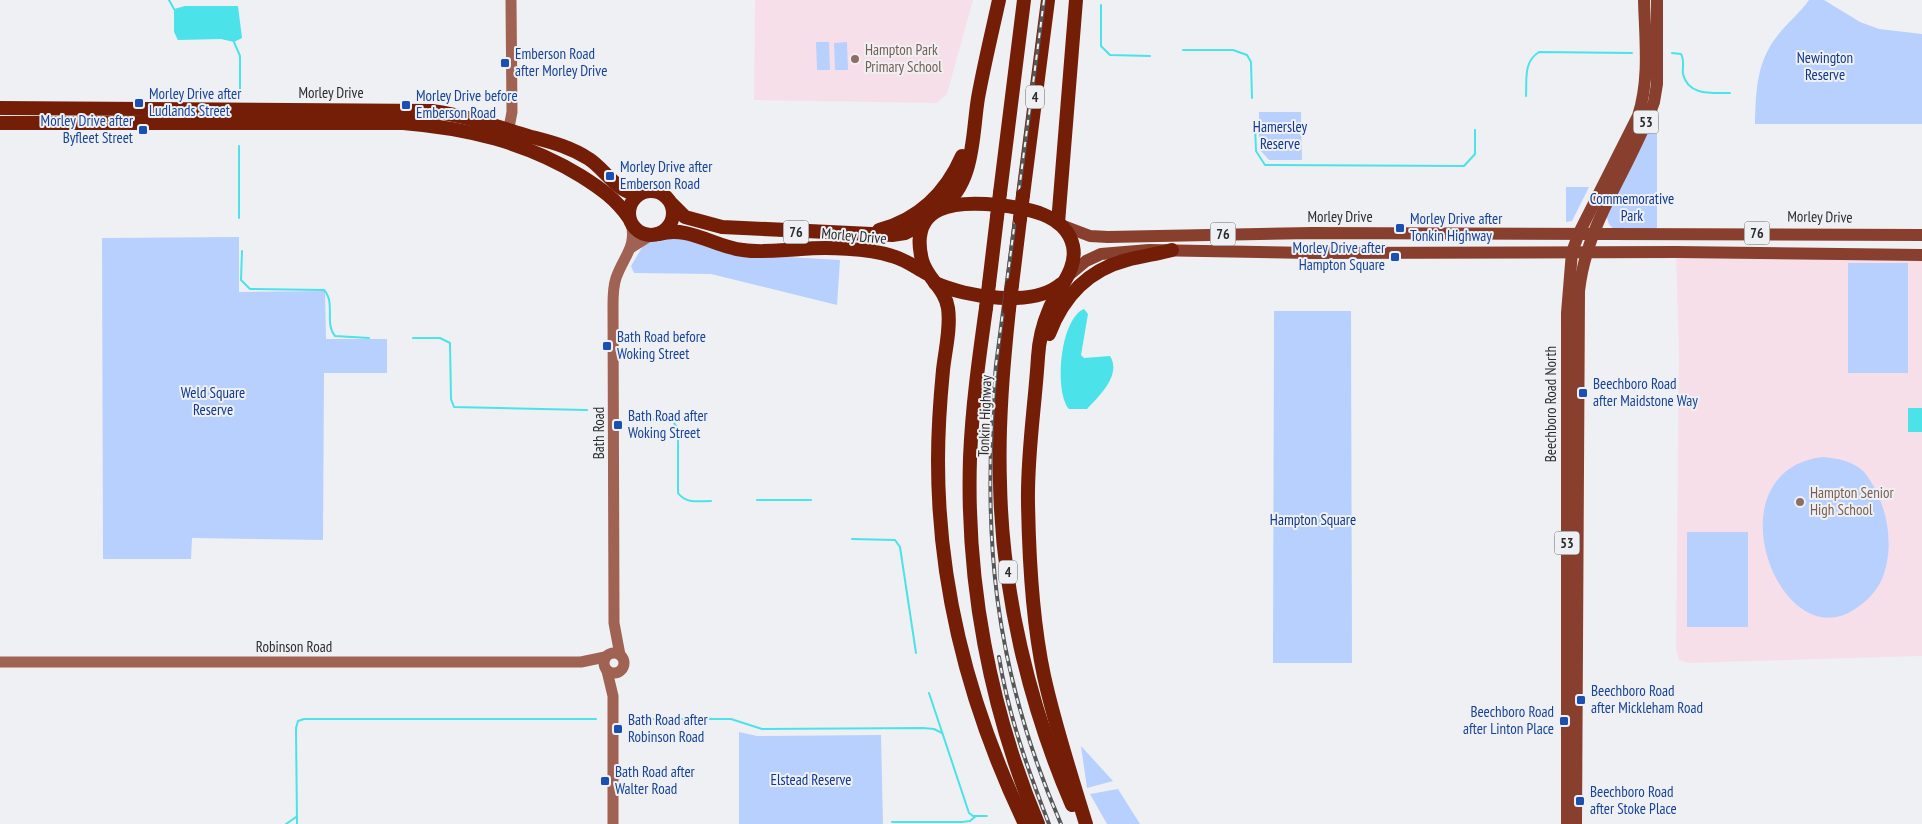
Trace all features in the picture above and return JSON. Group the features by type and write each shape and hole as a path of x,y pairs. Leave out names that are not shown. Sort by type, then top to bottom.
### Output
{"highway":[{"path":"942,207 953,198 960,186 974,141 978,98 999,0"},
{"name":"Tonkin Highway","path":"1024,0 975,394 970,458 970,514 974,578 985,649 997,704 1016,765 1038,824"},
{"name":"Tonkin Highway","path":"1048,0 1009,309 1002,389 1000,483 1002,529 1020,646 1052,758 1081,824"},
{"path":"1076,0 1060,224 1069,235 1073,250 1073,264 1049,308 1038,354 1037,381 1030,439 1028,503 1036,626 1044,674 1056,727 1086,824"},
{"name":"Morley Drive","path":"0,108 404,110 460,115 504,134 573,171 612,197 630,220"},
{"path":"851,234 892,226 923,210 955,172 976,120"},
{"name":"Morley Drive","path":"0,123 403,123 462,129 504,134 576,151 591,160 625,190 633,194 641,193"},
{"path":"648,191 662,194 672,204 674,211 670,225 655,235 637,231 630,220 631,203 641,193 648,191"},
{"name":"Morley Drive","path":"672,204 685,218 722,228 851,234 899,234 909,232 924,223"},
{"name":"76","path":"924,223 931,214 942,207 966,204 1001,206 1043,215 1060,224"},
{"path":"924,223 920,250 931,278 945,299 948,314 938,424 938,476 941,529 951,600 976,704 995,756 1025,824"},
{"name":"Morley Drive","path":"655,235 685,232 714,243 743,250 767,251 802,248 877,252 904,260 931,278"},
{"path":"1037,381 1053,325 1063,303 1073,291 1105,268 1128,260 1172,250"},
{"name":"76","path":"931,278 972,294 1013,297 1045,294 1066,278"}],"main road":[{"name":"Beechboro Road North","path":"1576,824 1578,313 1580,278 1587,252 1585,233 1631,130 1643,98 1645,84 1644,0"},
{"name":"Beechboro Road North","path":"1567,824 1569,297 1572,252 1606,202 1654,102 1657,84 1657,0"},
{"path":"1606,202 1609,224 1617,233"},
{"name":"Morley Drive","path":"1060,224 1076,232 1099,237 1238,233 1922,235"},
{"name":"76","path":"1066,278 1086,262 1101,254 1172,250 1312,253 1587,252 1922,255"},
{"path":"1554,252 1562,262 1569,297"}],"street":[{"path":"504,134 506,112 512,100 511,0"},
{"name":"Bath Road","path":"614,824 613,696 609,661 614,623 613,287 632,247 634,239 630,220"},
{"path":"632,247 655,235"},
{"name":"Bath Road","path":"609,661 624,664 620,671 613,696"},
{"name":"Robinson Road","path":"0,662 609,661"}],"shaded area":[{"name":"Hampton Park Primary School","path":"755,0 973,0 947,94 937,103 754,100"},
{"path":"185,6 238,6 242,38 234,42 221,39 178,40 174,32 174,9"},
{"name":"Hampton Senior High School","path":"1676,252 1922,255 1922,656 1689,663 1679,660 1676,649 1679,354"},
{"path":"1084,309 1088,314 1081,355 1084,358 1110,356 1113,370 1108,385 1087,409 1069,409 1064,400 1062,387 1062,356 1069,326 1076,315"},
{"path":"1908,408 1922,408 1922,432 1908,432"}],"green space":[{"name":"Newington Reserve","path":"1809,0 1824,0 1860,22 1879,29 1922,34 1922,124 1755,124 1757,89 1765,56 1785,26"},
{"path":"816,42 829,42 830,70 817,70"},
{"path":"847,42 848,70 835,70 834,43"},
{"name":"Hamersley Reserve","path":"1259,112 1301,112 1302,160 1269,160 1259,149"},
{"name":"Commemorative Park","path":"1653,120 1657,127 1657,233 1617,233 1609,224 1606,215"},
{"path":"1566,187 1589,187 1572,221 1566,222"},
{"path":"659,227 752,255 840,260 837,305 711,274 634,273 631,266 653,229"},
{"name":"Weld Square Reserve","path":"239,237 239,292 325,291 326,339 387,339 387,373 324,373 323,540 192,538 191,559 103,559 102,238"},
{"path":"1848,263 1908,263 1908,373 1848,373"},
{"name":"Hampton Square","path":"1274,311 1351,311 1352,663 1273,663"},
{"path":"1822,457 1839,459 1855,465 1864,472 1872,483 1883,509 1889,538 1886,566 1880,584 1874,592 1855,609 1827,618 1802,609 1781,587 1768,558 1763,525 1769,494 1788,470"},
{"path":"1687,532 1748,532 1748,627 1687,627"},
{"name":"Elstead Reserve","path":"739,732 757,736 881,735 883,824 739,824"},
{"path":"1081,746 1113,781 1087,788"},
{"path":"1118,789 1140,824 1107,824 1090,794"}],"waterway":[{"path":"169,0 174,9"},
{"path":"1101,5 1101,46 1110,55 1150,56"},
{"path":"234,42 240,56 240,95"},
{"path":"1183,50 1233,50 1247,55 1251,62 1252,98"},
{"path":"1526,96 1528,66 1530,61 1539,52 1632,53"},
{"path":"1672,53 1681,54 1683,74 1686,81 1695,90 1730,93"},
{"path":"1255,126 1256,151 1265,165 1464,166 1475,154 1475,130"},
{"path":"239,146 239,218"},
{"path":"242,251 241,280 250,289 324,290 329,301 330,325 335,336 369,338"},
{"path":"413,338 440,338 450,343 451,399 454,407 587,410"},
{"path":"638,419 672,420 678,429 678,493 681,497 689,500 711,501"},
{"path":"757,500 811,500"},
{"path":"852,539 895,540 900,547 916,653"},
{"path":"929,693 969,813 973,816 987,816"},
{"path":"297,824 296,728 298,721 304,719 596,719"},
{"path":"638,719 731,719 762,729 923,728 934,729 942,733"},
{"path":"892,822 962,822 970,821 976,816"},
{"path":"286,824 296,817"}],"railway":[{"path":"1044,0 996,365 990,486 992,543 997,599 1007,654 1020,710 1038,766 1061,824"},
{"path":"999,657 1019,742 1049,824"}],"place":[{"name":"Hampton Park Primary School","path":"855,59"},
{"name":"Emberson Road after Morley Drive","path":"505,63"},
{"name":"Morley Drive after Ludlands Street","path":"139,103"},
{"name":"Morley Drive before Emberson Road","path":"406,105"},
{"name":"Morley Drive after Byfleet Street","path":"143,130"},
{"name":"Morley Drive after Emberson Road","path":"610,176"},
{"name":"Morley Drive after Tonkin Highway","path":"1400,228"},
{"name":"Morley Drive after Hampton Square","path":"1395,257"},
{"name":"Bath Road before Woking Street","path":"607,346"},
{"name":"Beechboro Road after Maidstone Way","path":"1583,393"},
{"name":"Bath Road after Woking Street","path":"618,425"},
{"name":"Hampton Senior High School","path":"1800,502"},
{"name":"Beechboro Road after Mickleham Road","path":"1581,700"},
{"name":"Beechboro Road after Linton Place","path":"1564,721"},
{"name":"Bath Road after Robinson Road","path":"618,729"},
{"name":"Bath Road after Walter Road","path":"605,781"},
{"name":"Beechboro Road after Stoke Place","path":"1580,801"}]}
